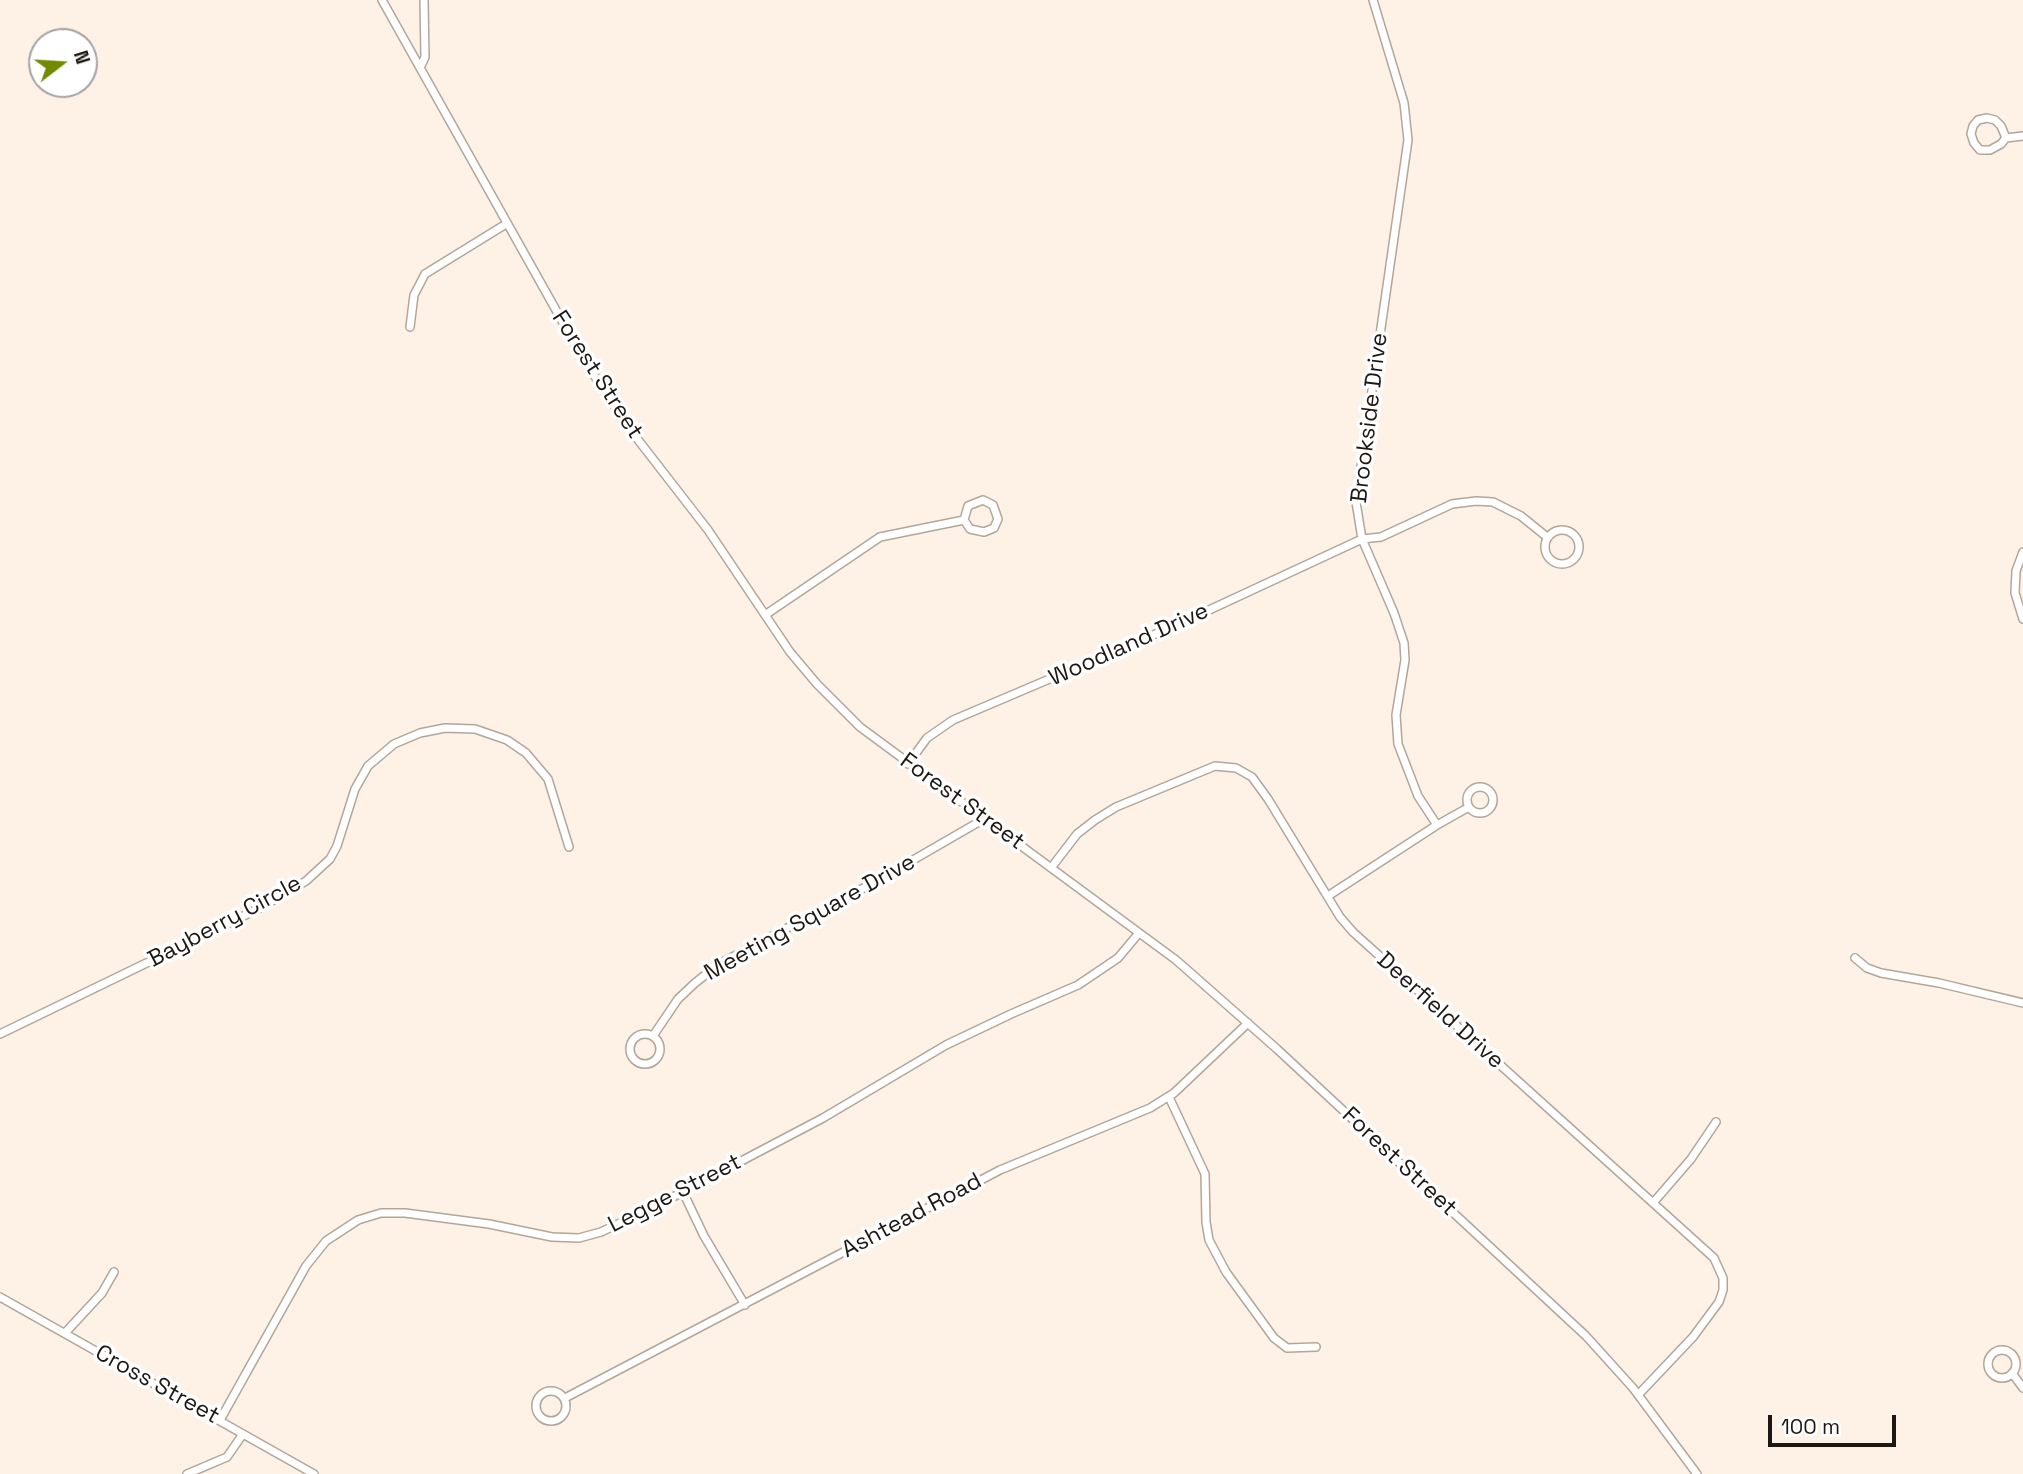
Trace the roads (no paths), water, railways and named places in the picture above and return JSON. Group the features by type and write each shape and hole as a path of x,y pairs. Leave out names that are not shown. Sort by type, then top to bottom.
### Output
{"street":[{"name":"Forest Street","path":"383,0 506,224 591,371 648,454 708,530 790,652 831,699 860,727 908,764 1189,971 1248,1023 1571,1322 1638,1395 1697,1474"},
{"path":"420,68 425,57 424,0"},
{"name":"Brookside Drive","path":"1373,0 1404,103 1408,140 1356,495 1362,539 1390,602 1404,643 1404,669 1396,715 1398,744 1413,785 1437,825"},
{"path":"2006,138 2001,126 1995,120 1987,118 1978,120 1971,134 1980,150 1990,150 2006,138 2023,136"},
{"path":"410,327 414,295 425,274 506,224"},
{"path":"983,500 993,505 998,519 994,528 981,533 970,529 964,520 968,506 983,500"},
{"name":"Woodland Drive","path":"908,764 927,738 953,720 1179,624 1362,539 1381,537 1452,504 1493,502 1521,516 1547,537"},
{"path":"765,615 876,540 913,529 964,520"},
{"path":"1556,530 1568,530 1577,538 1578,554 1567,564 1553,562 1546,553 1547,537 1556,530"},
{"path":"2023,552 2017,571 2015,593 2023,619"},
{"name":"Bayberry Circle","path":"0,1034 260,908 306,881 323,867 334,852 355,789 369,766 394,744 419,733 444,728 475,729 507,740 526,753 542,769 552,788 569,847"},
{"name":"Deerfield Drive","path":"1051,868 1077,834 1105,813 1215,766 1229,766 1247,774 1258,784 1340,917 1359,939 1706,1248 1720,1269 1724,1284 1719,1302 1699,1329 1638,1395"},
{"path":"1328,896 1469,807"},
{"name":"Meeting Square Drive","path":"653,1036 670,1009 686,991 719,964 875,882 984,819"},
{"name":"Legge Street","path":"220,1420 306,1266 326,1241 358,1220 381,1213 413,1213 552,1237 579,1238 594,1235 835,1111 957,1039 1078,985 1118,958 1139,933"},
{"path":"1855,958 1867,968 1881,973 1939,983 2023,1003"},
{"name":"Ashtead Road","path":"565,1398 1000,1170 1134,1115 1169,1097 1248,1023"},
{"name":"Meeting Square Drive","path":"640,1035 653,1036 660,1045 659,1056 648,1064 639,1062 632,1055 632,1041 640,1035"},
{"path":"1169,1097 1205,1174 1209,1240 1226,1272 1274,1338 1287,1348 1316,1347"},
{"path":"1653,1203 1692,1159 1716,1122"},
{"path":"682,1192 704,1236 745,1305"},
{"path":"65,1333 102,1293 114,1272"},
{"name":"Cross Street","path":"0,1297 314,1474"},
{"path":"2012,1373 2023,1388"},
{"name":"Ashtead Road","path":"555,1391 565,1398 566,1410 559,1420 547,1421 537,1413 536,1403 543,1393 555,1391"},
{"path":"187,1474 227,1457 243,1434"}]}
